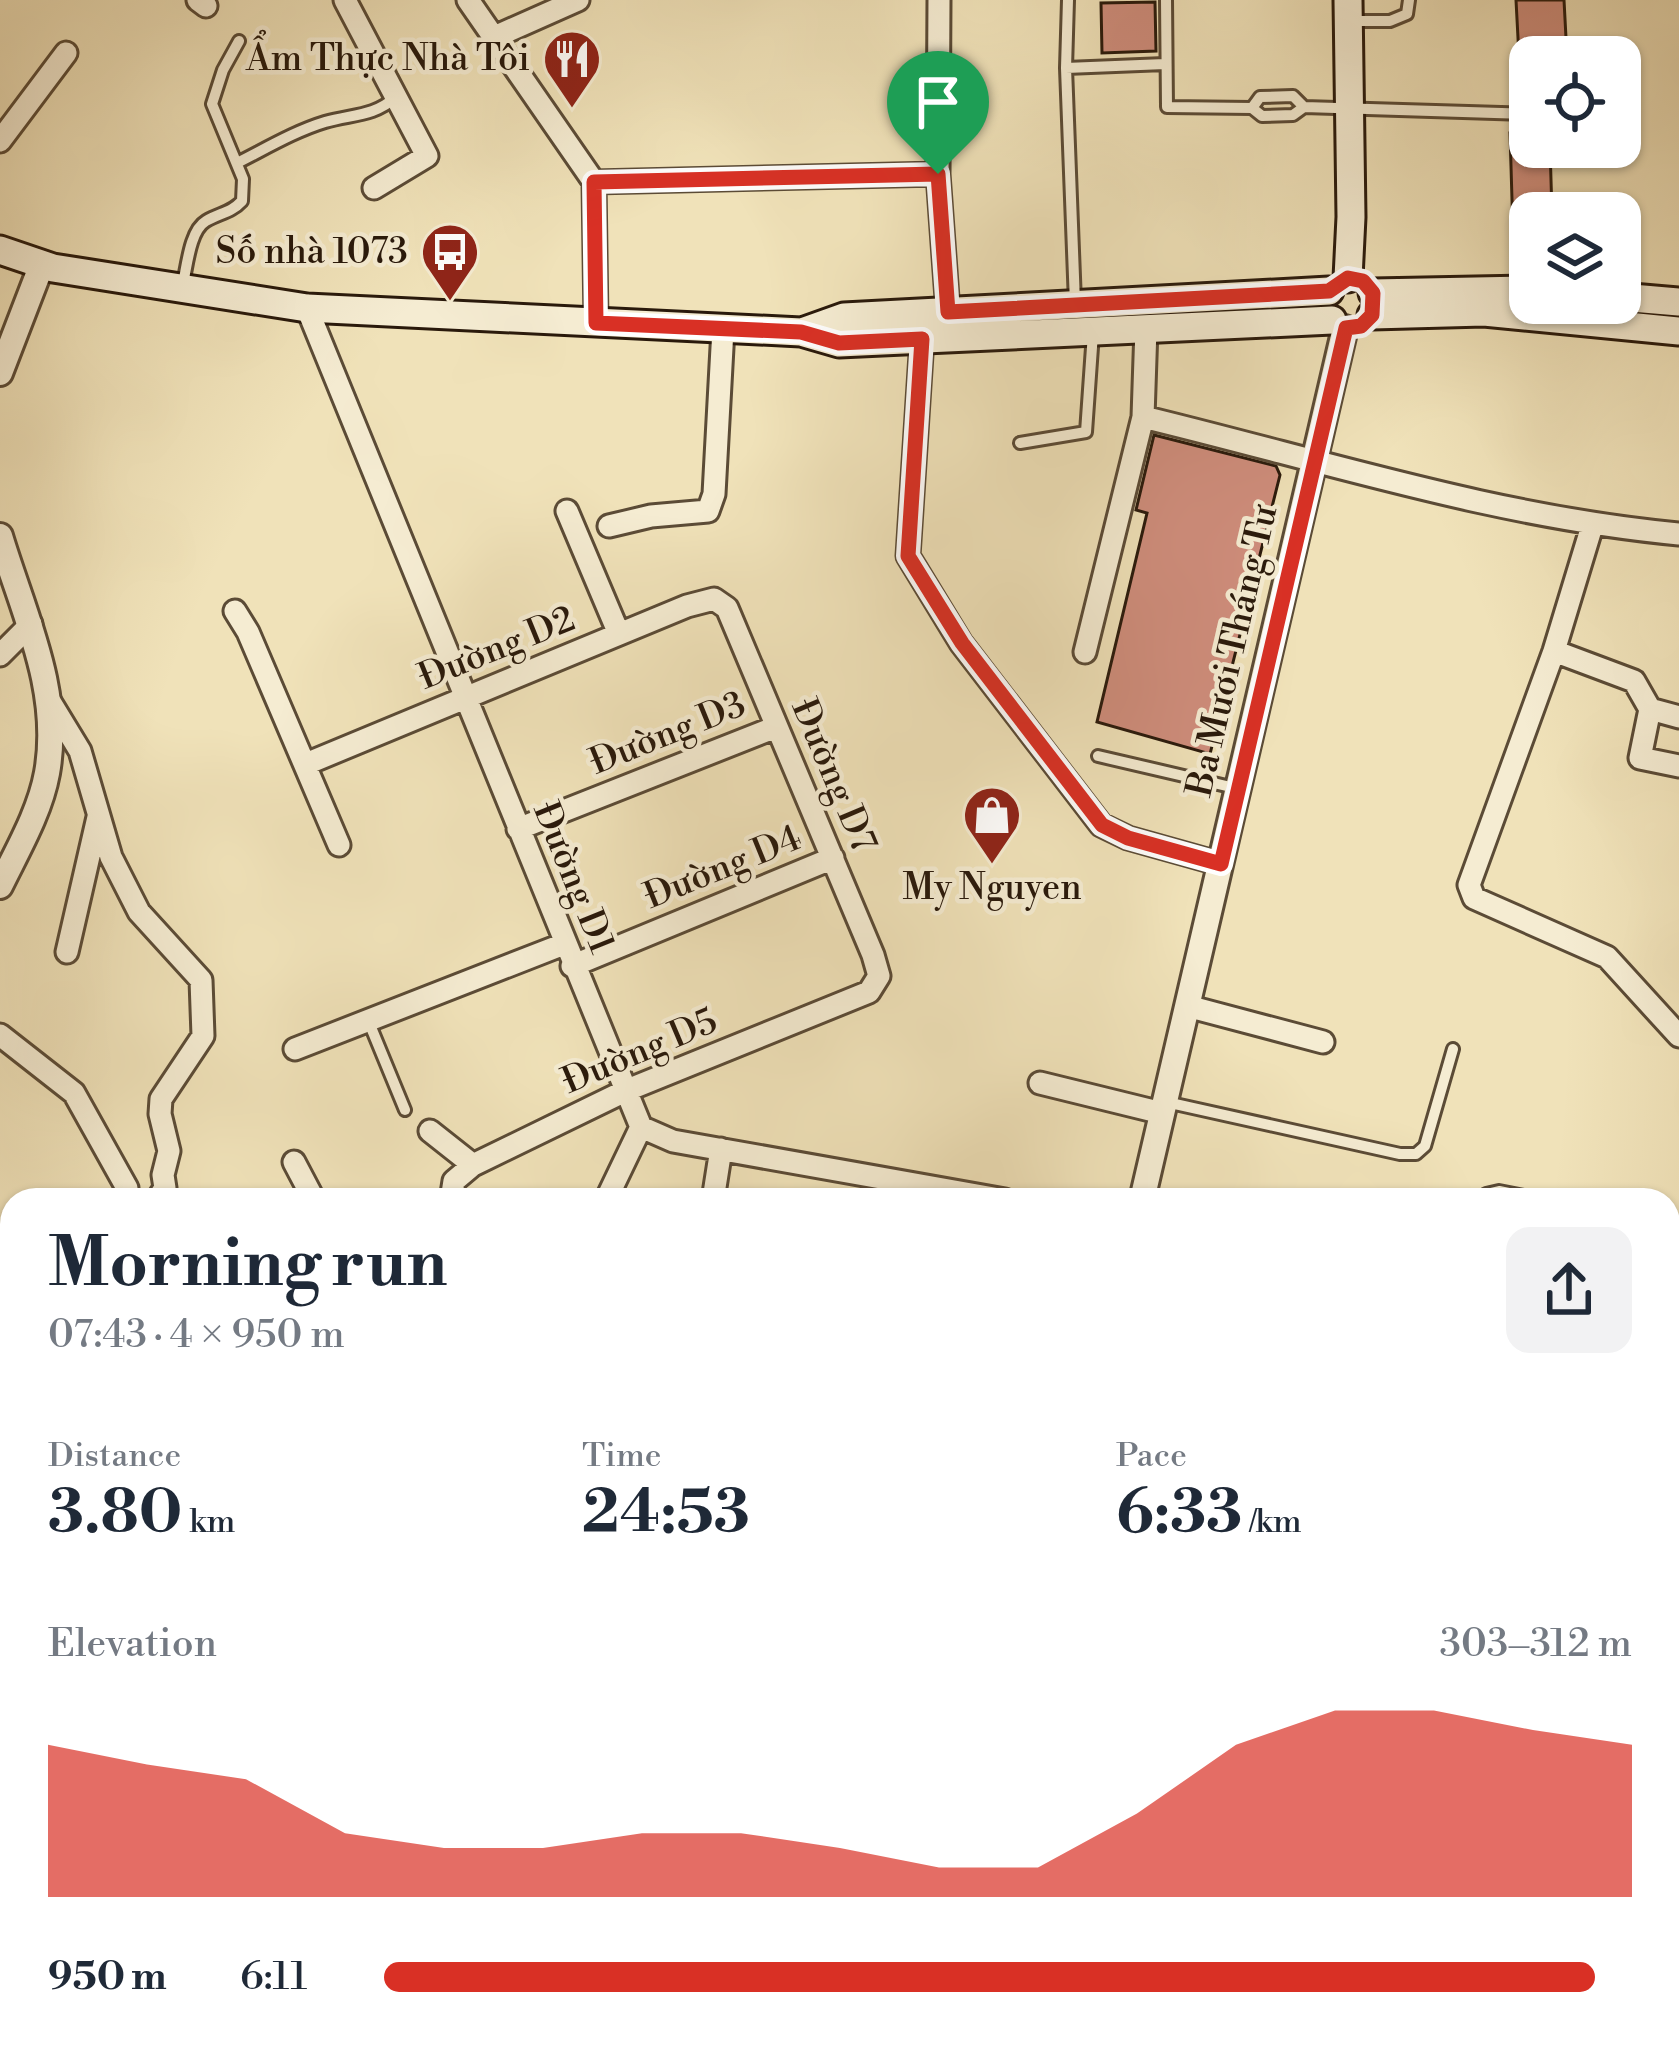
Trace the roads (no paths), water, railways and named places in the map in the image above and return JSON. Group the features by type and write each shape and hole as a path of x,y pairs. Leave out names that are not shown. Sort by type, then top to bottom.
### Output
{"main road":[{"path":"1339,324 1325,306 1338,285 1348,10"},
{"path":"0,250 42,264 181,291 307,308 801,332 839,343 1146,328 1361,326 1373,304"},
{"path":"801,332 844,317 1075,305 1363,281 1373,304"},
{"path":"1373,304 1509,292"},
{"path":"1641,299 1679,302"},
{"path":"1373,304 1679,331"}],"street":[{"path":"345,0 427,156 374,188"},
{"path":"468,0 594,182 596,323"},
{"path":"492,38 578,0"},
{"path":"939,0 938,174 948,312"},
{"path":"0,140 66,53"},
{"path":"594,182 938,174"},
{"path":"0,373 42,264"},
{"name":"Đường D1","path":"307,308 641,1127"},
{"name":"Ba Mươi Tháng Tư","path":"1145,1188 1314,458 1339,324"},
{"path":"1085,652 1143,417 1146,328"},
{"path":"609,526 700,513 712,504 723,329"},
{"path":"922,339 908,556 962,643 1102,825 1128,838 1221,864"},
{"path":"1143,417 1470,501 1592,526 1679,534"},
{"path":"567,511 619,634"},
{"path":"1592,526 1554,652 1469,885 1474,898 1607,957 1679,1036"},
{"path":"0,536 31,624 48,699 47,774 0,886"},
{"name":"Đường D2","path":"306,764 687,606 714,599"},
{"name":"Đường D7","path":"714,599 728,608 874,956 879,976 876,985"},
{"path":"235,611 339,845"},
{"path":"0,655 31,624"},
{"path":"1554,652 1634,681 1650,709 1640,758 1679,766"},
{"path":"48,699 80,751 111,857 139,912 201,980 204,991 203,1036 161,1099 170,1150 165,1188"},
{"path":"1650,709 1679,718"},
{"name":"Đường D3","path":"518,830 776,727"},
{"path":"67,952 98,817"},
{"name":"Đường D4","path":"295,1048 832,858"},
{"name":"Đường D5","path":"473,1165 625,1091 869,992 876,985"},
{"path":"1187,1006 1323,1042"},
{"path":"0,1035 74,1093 127,1188"},
{"path":"1040,1083 1164,1107"},
{"path":"612,1188 641,1127 673,1142 938,1188"},
{"path":"430,1131 473,1165 451,1188"},
{"path":"715,1188 721,1149"},
{"path":"294,1162 308,1188"}],"lane":[{"path":"1068,0 1075,305"},
{"path":"1166,0 1167,107 1252,108 1262,116 1293,115 1304,107 1509,114"},
{"path":"1348,10 1390,21 1407,14 1408,0"},
{"path":"181,291 196,230 242,201 243,179 212,104 238,41"},
{"path":"1066,68 1165,64"},
{"path":"1252,108 1260,97 1293,96 1304,107"},
{"path":"237,163 330,120 383,109 396,97"},
{"path":"1020,443 1086,432 1093,330"},
{"path":"1098,756 1238,789"},
{"path":"368,1020 405,1109"},
{"path":"1164,1107 1416,1154 1425,1146 1454,1049"}],"place":[{"name":"Ẩm Thực Nhà Tôi","path":"572,110"},
{"name":"Số nhà 1073","path":"450,303"},
{"name":"My Nguyen","path":"992,866"}]}
